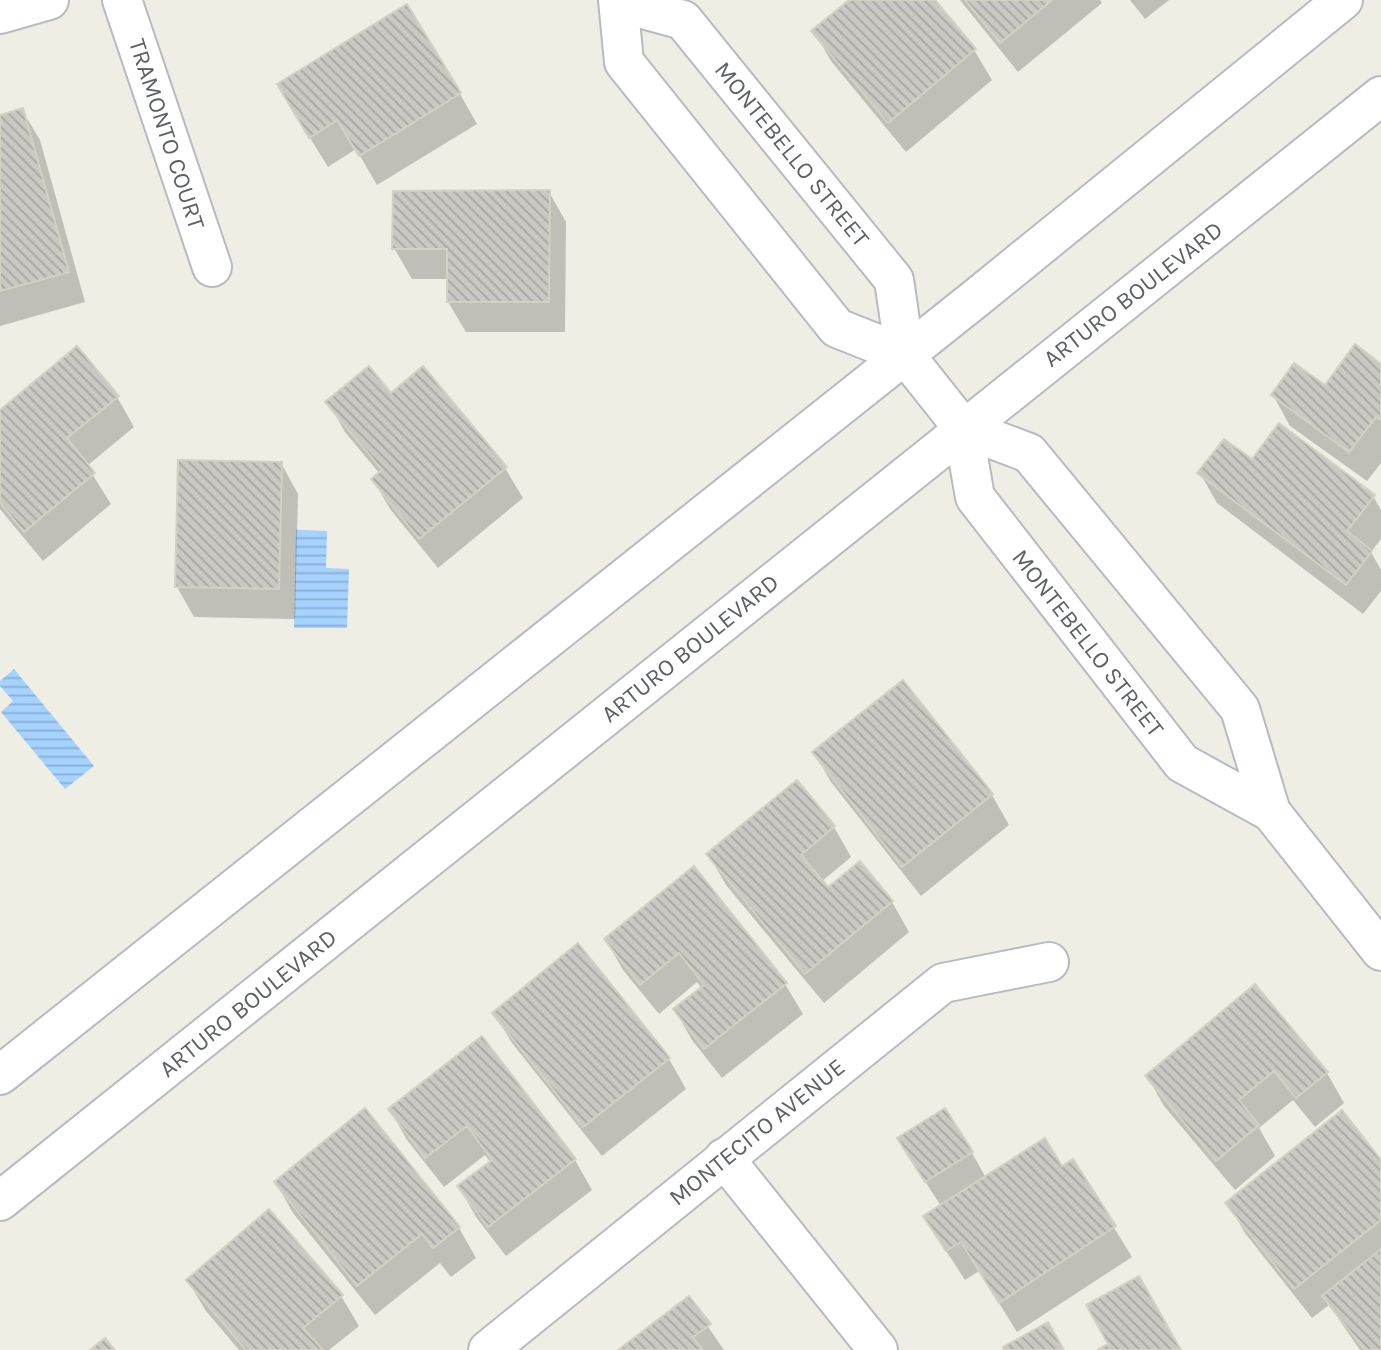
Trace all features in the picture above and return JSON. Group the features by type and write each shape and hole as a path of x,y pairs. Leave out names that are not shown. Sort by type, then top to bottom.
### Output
{"street":[{"path":"0,14 49,0"},
{"name":"TRAMONTO COURT","path":"122,0 212,267"},
{"path":"0,1074 905,355 1343,0"},
{"name":"MONTEBELLO STREET","path":"905,355 894,281 736,85 683,20 620,2 624,62 837,328 905,355 964,428 975,497 1182,763 1271,812"},
{"name":"ARTURO BOULEVARD","path":"0,1201 1381,96"},
{"name":"MONTEBELLO STREET","path":"964,428 1029,453 1240,709 1271,812 1381,951"},
{"name":"MONTECITO AVENUE","path":"488,1350 943,983 1049,962"},
{"path":"724,1158 878,1350"}],"water":[{"path":"296,530 327,531 326,568 349,569 347,628 294,628"},
{"path":"14,669 94,766 65,789 1,712 13,701 0,686 0,681"}],"building":[{"path":"849,0 935,0 976,49 888,123 811,31"},
{"path":"965,0 1052,0 1000,43"},
{"path":"407,4 461,93 359,156 337,120 309,138 277,84"},
{"path":"23,108 69,272 0,291 0,115"},
{"path":"550,190 549,302 447,302 447,249 392,249 393,191"},
{"path":"1355,344 1381,364 1381,420 1376,417 1349,452 1271,395 1294,363 1325,385"},
{"path":"77,346 119,396 67,438 95,473 24,532 0,503 0,410"},
{"path":"369,366 391,393 423,366 507,467 419,539 371,479 382,470 325,402"},
{"path":"1279,423 1375,495 1347,531 1372,551 1346,585 1197,473 1224,439 1252,459"},
{"path":"178,460 282,462 279,589 175,587"},
{"path":"903,680 993,794 902,867 812,752"},
{"path":"797,780 835,826 801,855 828,887 860,861 893,901 805,974 706,854"},
{"path":"694,866 787,983 704,1049 673,1009 704,985 679,953 640,985 604,939"},
{"path":"578,943 670,1058 583,1127 492,1013"},
{"path":"1255,984 1328,1072 1296,1098 1274,1071 1239,1100 1259,1125 1216,1161 1145,1076"},
{"path":"482,1036 576,1159 488,1227 457,1186 492,1160 467,1126 425,1158 388,1109"},
{"path":"365,1108 460,1227 433,1248 422,1234 357,1286 274,1182"},
{"path":"945,1108 973,1152 925,1182 897,1138"},
{"path":"1342,1110 1381,1160 1381,1220 1294,1289 1225,1203"},
{"path":"1045,1138 1062,1166 1073,1159 1116,1226 999,1303 961,1242 946,1251 923,1216"},
{"path":"269,1209 343,1295 303,1328 323,1350 246,1350 186,1280"},
{"path":"1381,1249 1381,1350 1365,1350 1322,1296"},
{"path":"1139,1276 1181,1350 1097,1350 1108,1344 1086,1305"},
{"path":"689,1296 711,1324 693,1337 703,1350 618,1350"},
{"path":"1048,1322 1064,1350 1004,1350 1003,1347"},
{"path":"105,1338 115,1350 90,1350"}]}
